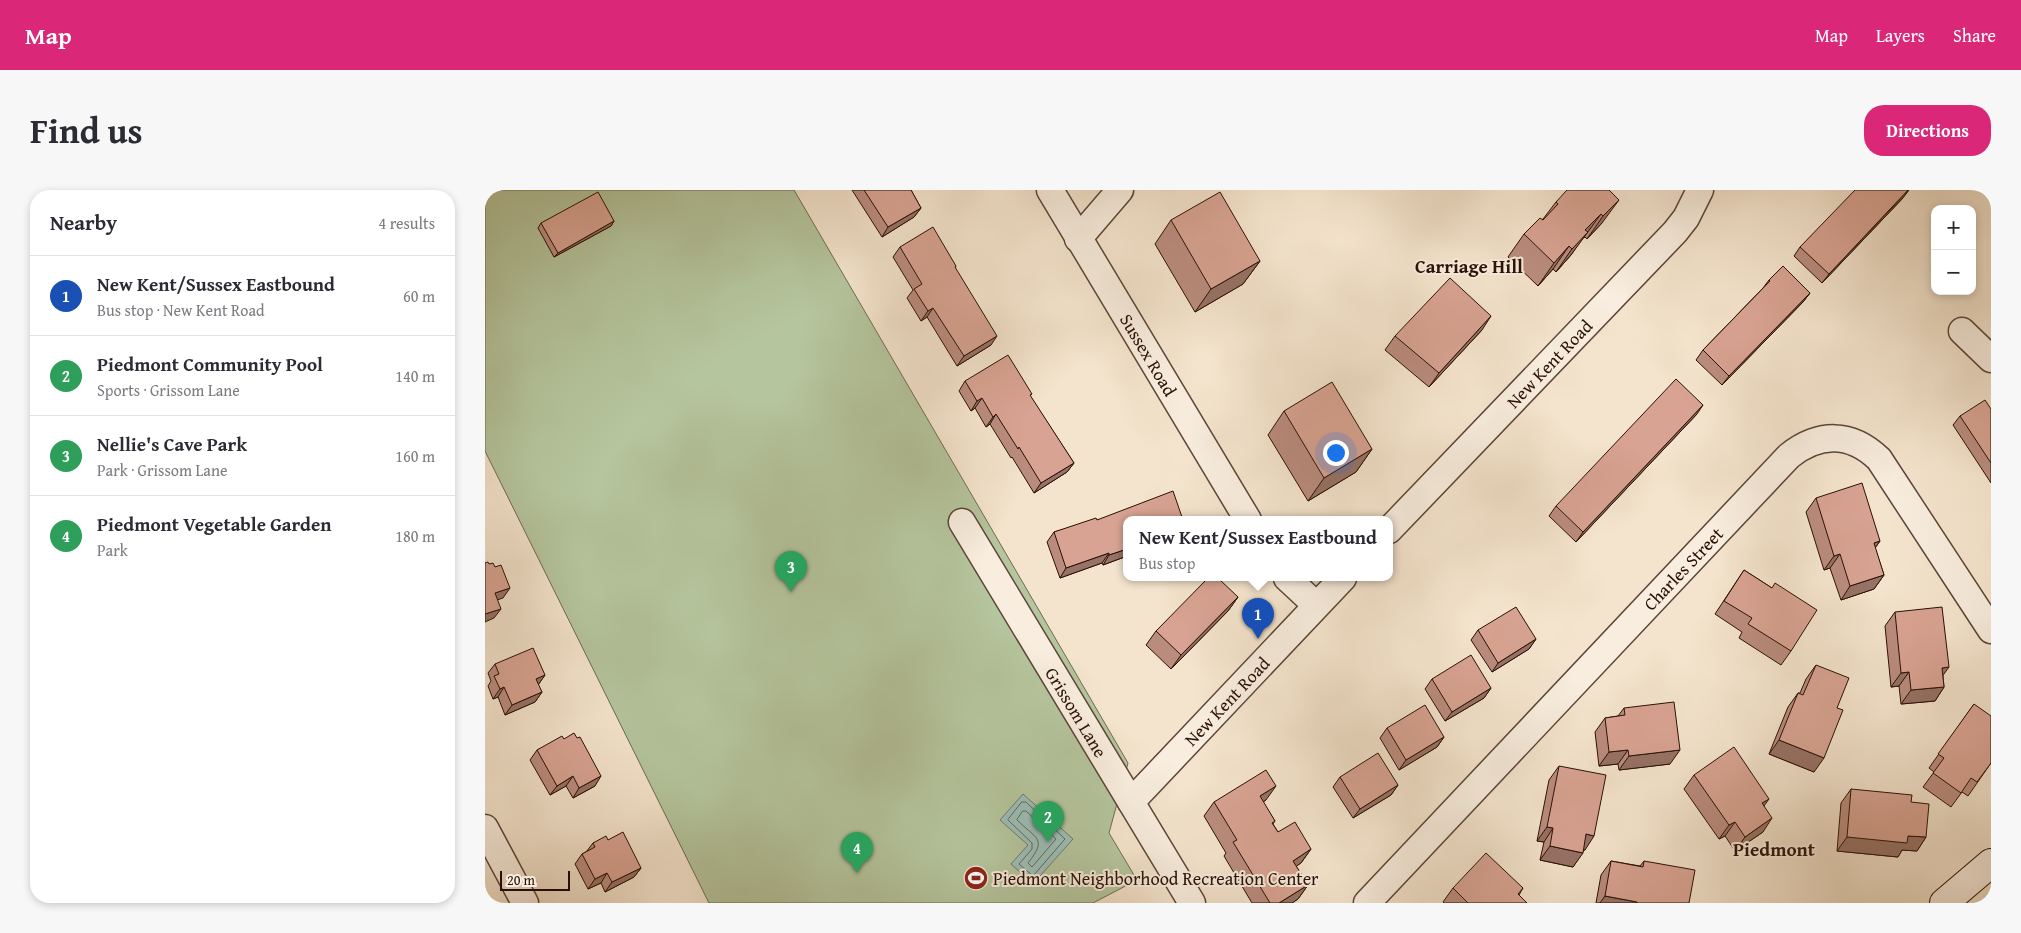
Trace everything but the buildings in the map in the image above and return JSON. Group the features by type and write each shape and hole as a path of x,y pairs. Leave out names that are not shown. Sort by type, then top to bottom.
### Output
{"street":[{"name":"Sussex Road","path":"1049,190 1246,516"},
{"path":"1078,239 1120,190"},
{"name":"New Kent Road","path":"1393,526 1675,232 1686,218 1700,190"},
{"path":"1962,331 1991,359"},
{"name":"Charles Street","path":"1367,903 1789,456 1807,443 1826,438 1848,440 1862,445 1879,459 1991,630"},
{"name":"Grissom Lane","path":"962,522 1192,903"},
{"path":"1290,581 1316,605"},
{"name":"New Kent Road","path":"1131,802 1340,581"},
{"path":"485,828 525,903"},
{"path":"1945,903 1991,863"}],"green space":[{"path":"485,190 794,190 1128,763 1109,833 1137,880 1093,903 709,903 485,451"}],"water":[{"path":"1023,794 1073,839 1033,884 1011,864 1028,845 1000,820"}],"place":[{"name":"Nellie's Cave Park","path":"791,592"},
{"name":"New Kent/Sussex Eastbound","path":"1258,639"},
{"name":"Piedmont Community Pool","path":"1048,842"},
{"name":"Piedmont Vegetable Garden","path":"857,873"},
{"name":"Piedmont Neighborhood Recreation Center","path":"976,878"}],"district":[{"name":"Carriage Hill","path":"1469,266"},
{"name":"Piedmont","path":"1774,849"}]}
